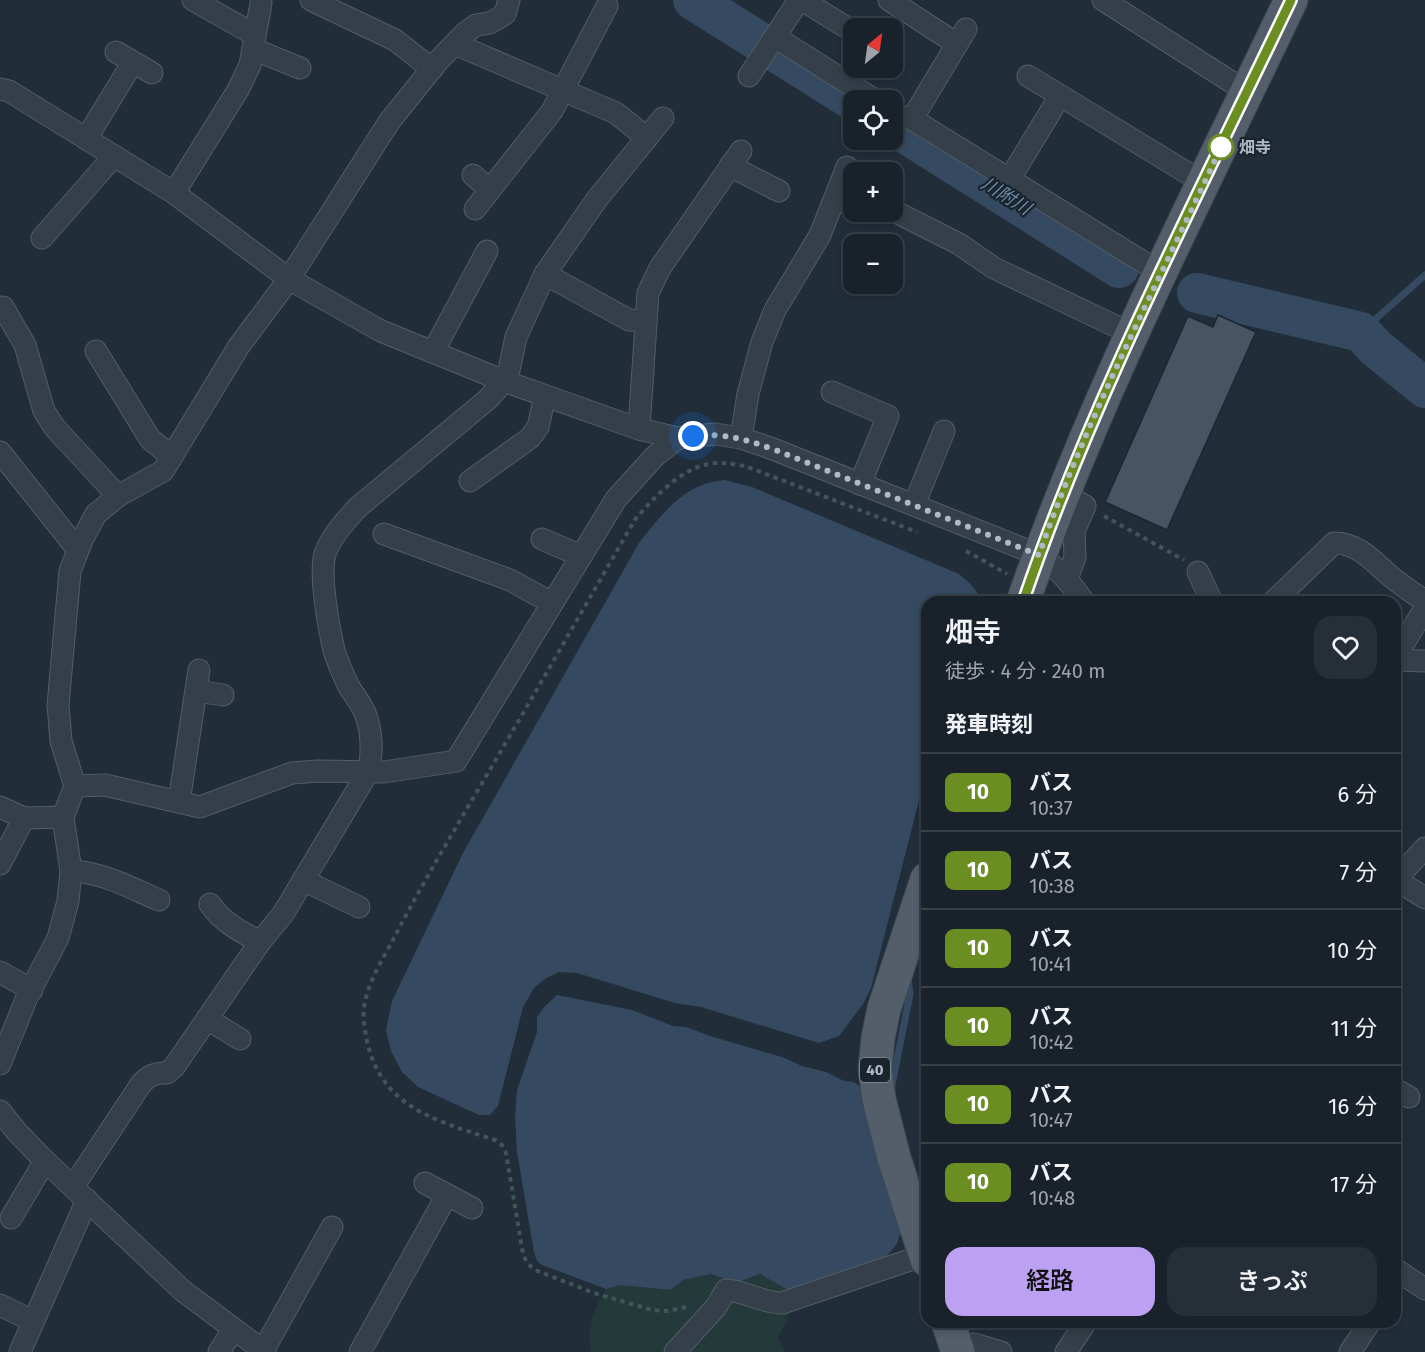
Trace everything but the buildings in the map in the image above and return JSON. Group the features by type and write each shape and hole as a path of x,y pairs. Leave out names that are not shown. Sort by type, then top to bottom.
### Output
{"main road":[{"path":"1025,596 1039,555 1074,500 1132,334 1291,0"},
{"name":"40","path":"921,916 917,940 884,1009 875,1069 879,1099 894,1158 921,1242"}],"street":[{"path":"193,0 254,42 300,68"},
{"path":"311,0 395,40 432,69"},
{"path":"0,1064 32,990 58,938 68,901 71,872 63,817 75,786 61,741 58,705 70,571 78,550 96,514 118,496 163,471 239,346 289,279 389,122 455,44 476,25 490,23 505,14 509,0"},
{"path":"749,76 801,0 843,25"},
{"path":"889,0 961,37 903,114"},
{"path":"1107,1 1247,92"},
{"path":"174,193 238,90 250,65 261,3"},
{"path":"475,209 552,111 609,7"},
{"path":"772,43 857,90"},
{"path":"455,44 616,112 647,138"},
{"path":"86,139 124,57 152,73"},
{"path":"1028,76 1204,183"},
{"path":"0,89 9,90 174,193 289,279 381,331 504,381 639,429 678,438 715,434 741,438 1039,555 1067,579 1080,596"},
{"path":"1008,180 1060,96"},
{"path":"903,116 1161,273"},
{"path":"20,1352 80,1194 141,1084 147,1077 157,1073 167,1073 174,1067 260,942 283,914 368,772 370,728 365,712 348,684 335,652 324,572 325,555 340,527 357,508 488,399 504,381 509,370 516,337 545,274 597,199 663,118"},
{"path":"42,238 114,156"},
{"path":"639,429 648,293 660,268 736,158 779,191"},
{"path":"473,175 490,190"},
{"path":"741,438 748,394 762,342 775,310 820,236 843,188"},
{"path":"903,216 959,244 994,268 1132,334"},
{"path":"433,352 487,251"},
{"path":"545,274 629,320 646,321"},
{"path":"3,307 25,345 44,411 56,428 118,496"},
{"path":"96,351 150,439 172,457"},
{"path":"832,392 888,416 860,484"},
{"path":"470,481 530,438 538,427 545,396"},
{"path":"914,506 944,431"},
{"path":"75,786 105,785 201,807 291,773 384,772 456,761 616,499 655,456 678,438"},
{"path":"0,452 78,550"},
{"path":"1067,579 1076,557 1074,500"},
{"path":"384,534 510,580 552,603"},
{"path":"542,539 581,556"},
{"path":"1279,596 1334,543 1343,543 1358,549 1375,561 1407,590 1425,601"},
{"path":"1198,572 1209,596"},
{"path":"1401,649 1425,608"},
{"path":"1401,659 1425,660"},
{"path":"179,802 198,681 223,695"},
{"path":"0,807 24,818 63,817"},
{"path":"0,864 24,818"},
{"path":"1401,873 1425,848"},
{"path":"71,872 87,872 102,876 159,900"},
{"path":"303,880 359,907"},
{"path":"1401,883 1425,898"},
{"path":"210,904 225,922 260,942"},
{"path":"0,972 32,990"},
{"path":"207,1019 240,1039"},
{"path":"2,1118 183,1291 264,1351 332,1227"},
{"path":"11,1218 45,1161"},
{"path":"425,1184 472,1208"},
{"path":"360,1352 447,1196"},
{"path":"675,1352 716,1307 726,1290 740,1291 771,1303 782,1303 921,1260"},
{"path":"1401,1277 1425,1289"},
{"path":"0,1305 33,1322"},
{"path":"1066,1352 1082,1328"},
{"path":"1350,1352 1366,1328"},
{"path":"219,1352 233,1330"},
{"path":"954,1340 1001,1352"}],"path":[{"path":"726,1290 686,1307 668,1311 652,1310 594,1293 536,1270 527,1263 523,1254 506,1153 502,1145 495,1140 433,1119 397,1097 374,1063 363,1021 368,993 418,892 636,518 664,488 697,467 720,462 745,466 923,534"},
{"path":"1074,500 1177,555 1198,572"},
{"path":"966,551 993,566"}],"green space":[{"path":"711,1274 736,1283 760,1274 793,1293 792,1309 778,1338 785,1352 591,1352 590,1327 606,1289 620,1285 671,1290 683,1280"}],"water":[{"path":"725,480 752,487 959,574 978,596 921,596 921,792 871,988 863,1004 839,1036 819,1043 577,973 559,972 546,978 534,988 523,1007 498,1106 490,1115 479,1115 418,1087 402,1072 391,1051 386,1030 392,1001 463,853 639,543 675,502 693,489"},
{"path":"557,995 632,1010 673,1026 686,1027 826,1072 844,1081 854,1082 864,1090 902,1228 897,1244 885,1258 793,1293 760,1274 736,1283 711,1274 683,1280 671,1290 620,1285 606,1289 542,1265 537,1261 534,1252 517,1152 515,1116 517,1090 537,1032 537,1017"}],"waterway":[{"name":"川附川","path":"693,0 843,94"},
{"name":"川附川","path":"903,132 1119,268"},
{"path":"1361,332 1425,275"},
{"name":"川附川","path":"1197,293 1361,332 1376,348 1425,388"},
{"path":"891,1090 910,994 908,977"}],"bus line":[{"name":"10","path":"1025,596 1051,521 1114,372 1291,0"}],"place":[{"name":"畑寺","path":"1221,147"}],"route":[{"path":"693,436 715,434 741,438 773,449 1039,555 1114,372 1221,147"}]}
